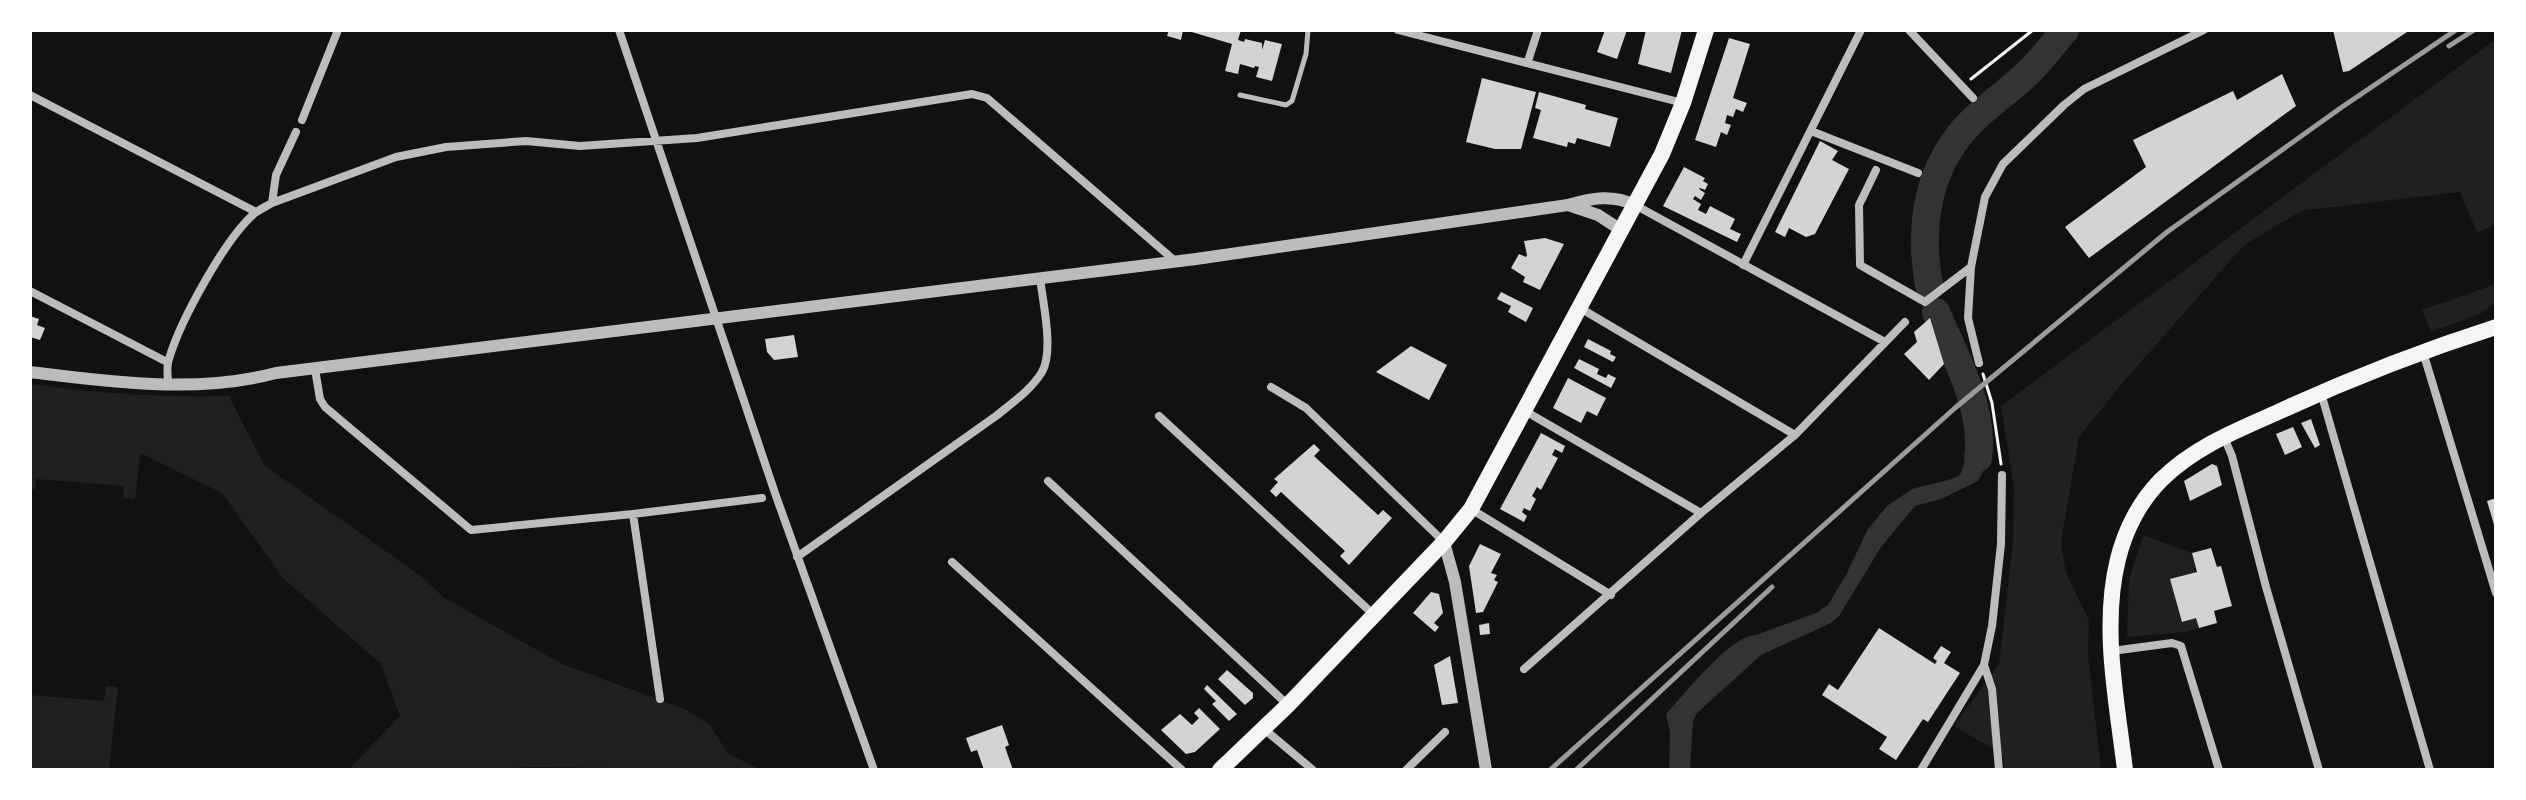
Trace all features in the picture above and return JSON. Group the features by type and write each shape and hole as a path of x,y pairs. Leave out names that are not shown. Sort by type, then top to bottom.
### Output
{"main road":[{"path":"1220,770 1288,705 1444,542 1471,509 1662,154 1683,103 1706,30"},
{"path":"2125,770 2111,651 2114,576 2129,528 2147,496 2189,456 2224,436 2321,392 2496,327"}],"street":[{"path":"302,120 338,30"},
{"path":"619,30 797,557 874,770"},
{"path":"1398,30 1683,103"},
{"path":"1528,61 1538,30"},
{"path":"1743,265 1861,30"},
{"path":"1909,30 1973,98"},
{"path":"1979,363 1968,318 1971,267 1985,197 1995,176 2015,152 2084,89 2204,30"},
{"path":"168,384 167,362 206,282 235,236 256,212 272,203 396,157 487,142 526,141 580,146 697,138 972,94 987,98 1176,262"},
{"path":"30,95 256,212"},
{"path":"1811,131 1918,173"},
{"path":"272,203 276,175 296,132"},
{"path":"1876,170 1859,205 1860,265 1925,302 1971,267"},
{"path":"30,372 168,384 253,379 276,373 1176,262 1614,197 1635,205 1885,342"},
{"path":"1568,205 1587,210 1621,230"},
{"path":"797,557 996,416 1027,390 1042,372 1048,356 1040,278"},
{"path":"30,291 167,362"},
{"path":"1580,308 1795,435"},
{"path":"1524,669 1795,435 1905,322"},
{"path":"2423,352 2496,593"},
{"path":"315,369 320,399 325,407 471,530 762,498"},
{"path":"1271,387 1306,408 1444,542 1455,582 1486,770"},
{"path":"2321,392 2430,770"},
{"path":"1525,411 1701,513"},
{"path":"1159,416 1374,615"},
{"path":"2224,436 2319,770"},
{"path":"1921,770 1984,665 1992,626 2001,544 2002,475"},
{"path":"1048,481 1288,705"},
{"path":"1471,509 1611,595"},
{"path":"633,514 660,699"},
{"path":"952,562 1182,770"},
{"path":"2111,651 2172,643 2181,646 2219,770"},
{"path":"1984,665 1992,689 1999,770"},
{"path":"1264,729 1313,770"},
{"path":"1406,770 1445,732"}],"lane":[{"path":"1240,95 1286,105 1292,101 1306,54 1308,30"}],"path":[{"path":"1961,86 2033,30"},
{"path":"1979,363 1992,403 2002,475"}],"shaded area":[{"path":"2051,30 2076,30 2061,46 2046,38"},
{"path":"2496,39 2496,225 2477,232 2460,192 2307,210 2296,214 2243,246 2079,437 2061,542 2066,573 2089,620 2088,655 2101,770 2005,770 2003,755 1954,726 1999,664 2013,543 2014,487 2001,406"},
{"path":"2496,284 2496,302 2480,314 2431,332 2422,310"},
{"path":"30,384 129,394 229,396 264,465 421,576 443,597 562,664 685,709 710,725 728,754 762,770 530,767 348,770 400,716 381,664 283,578 222,493 140,453 135,499 123,498 124,486 36,479 35,489 30,489"},
{"path":"1983,413 1988,448 1978,481 1941,499 1915,506 1881,547 1839,616 1831,623 1761,655 1697,713 1693,721 1690,770 1669,770 1670,732 1666,714 1708,667 1733,645 1816,613 1828,605 1868,529 1887,506 1912,489 1960,475 1968,453 1965,429"},
{"path":"2143,535 2192,553 2199,628 2127,637 2129,580"},
{"path":"106,686 118,687 109,770 30,770 30,695 104,701"}],"building":[{"path":"1169,30 1183,30 1181,40 1167,36"},
{"path":"1185,30 1241,30 1238,40 1262,43 1262,50 1265,40 1282,44 1272,81 1256,77 1259,67 1255,66 1240,64 1238,74 1225,71 1232,44"},
{"path":"1605,30 1627,30 1617,59 1597,52"},
{"path":"1646,30 1682,30 1671,73 1638,64"},
{"path":"2333,30 2410,30 2343,72"},
{"path":"1729,38 1750,44 1733,98 1747,103 1743,112 1736,109 1733,117 1727,115 1725,123 1731,125 1727,135 1721,132 1716,147 1695,140"},
{"path":"2282,74 2296,106 2089,258 2065,227 2146,167 2133,140 2233,91 2237,100"},
{"path":"1482,78 1536,92 1521,149 1495,149 1466,142"},
{"path":"1539,92 1618,118 1610,147 1577,138 1575,144 1568,142 1567,147 1533,138 1541,110 1535,108"},
{"path":"1820,141 1838,151 1832,160 1849,169 1815,234 1806,237 1789,228 1785,237 1775,232"},
{"path":"1684,167 1705,178 1703,181 1708,184 1705,190 1699,189 1705,193 1701,200 1695,196 1693,199 1701,204 1698,210 1706,214 1710,206 1735,219 1730,229 1741,234 1737,242 1663,206"},
{"path":"1545,238 1564,244 1540,290 1523,282 1525,277 1511,268 1519,254 1527,255 1524,241"},
{"path":"1501,292 1533,308 1526,322 1508,312 1511,306 1497,299"},
{"path":"30,316 39,319 37,325 45,328 40,340 30,337"},
{"path":"1930,318 1944,364 1929,380 1904,354 1917,342 1914,332"},
{"path":"794,335 798,357 774,360 767,352 765,339"},
{"path":"1588,339 1611,351 1610,354 1616,357 1613,362 1584,347"},
{"path":"1411,346 1447,365 1429,400 1376,372"},
{"path":"1579,359 1599,369 1597,374 1616,378 1611,388 1574,368"},
{"path":"1568,378 1606,398 1597,416 1587,411 1581,423 1553,408"},
{"path":"2311,419 2320,445 2315,448 2301,423"},
{"path":"2293,427 2302,447 2285,455 2276,434"},
{"path":"1541,433 1565,446 1562,453 1555,449 1552,455 1558,458 1541,490 1537,487 1532,496 1536,499 1530,511 1524,508 1522,512 1527,516 1524,522 1500,509"},
{"path":"1314,444 1320,450 1314,456 1378,515 1383,510 1392,518 1349,565 1340,556 1345,551 1281,492 1276,497 1270,491 1278,482 1274,479"},
{"path":"2212,464 2217,466 2222,485 2190,501 2184,481"},
{"path":"2496,498 2496,528 2495,528 2487,501"},
{"path":"1480,544 1501,554 1491,573 1497,575 1494,580 1498,582 1483,612 1476,613 1469,566"},
{"path":"2211,548 2217,567 2221,566 2232,606 2214,611 2217,623 2199,628 2196,618 2182,622 2170,579 2197,572 2192,553"},
{"path":"1431,592 1439,594 1443,613 1434,623 1439,627 1435,632 1413,613"},
{"path":"1489,623 1490,634 1480,635 1479,625"},
{"path":"1879,628 1935,664 1937,661 1933,658 1941,646 1951,652 1944,663 1960,673 1928,722 1923,719 1896,760 1879,749 1887,737 1822,695 1829,684 1838,690"},
{"path":"1450,656 1458,703 1442,705 1434,665"},
{"path":"1227,670 1253,693 1253,698 1245,705 1218,679"},
{"path":"1207,685 1237,714 1229,721 1212,704 1216,701 1204,689"},
{"path":"1199,708 1220,729 1195,752 1186,754 1161,730 1180,714 1192,725 1199,718 1194,713"},
{"path":"1002,725 1013,770 984,770 977,750 971,752 966,738"}],"waterway":[{"path":"1929,285 1926,218 1936,175 1946,156 1973,120 2029,72 2065,30"},
{"path":"1936,312 1973,402 1979,439 1978,458"}],"railway":[{"path":"1550,770 1955,408 2167,232 2456,30"},
{"path":"2449,46 2474,30"},
{"path":"1576,770 1772,587"}]}
